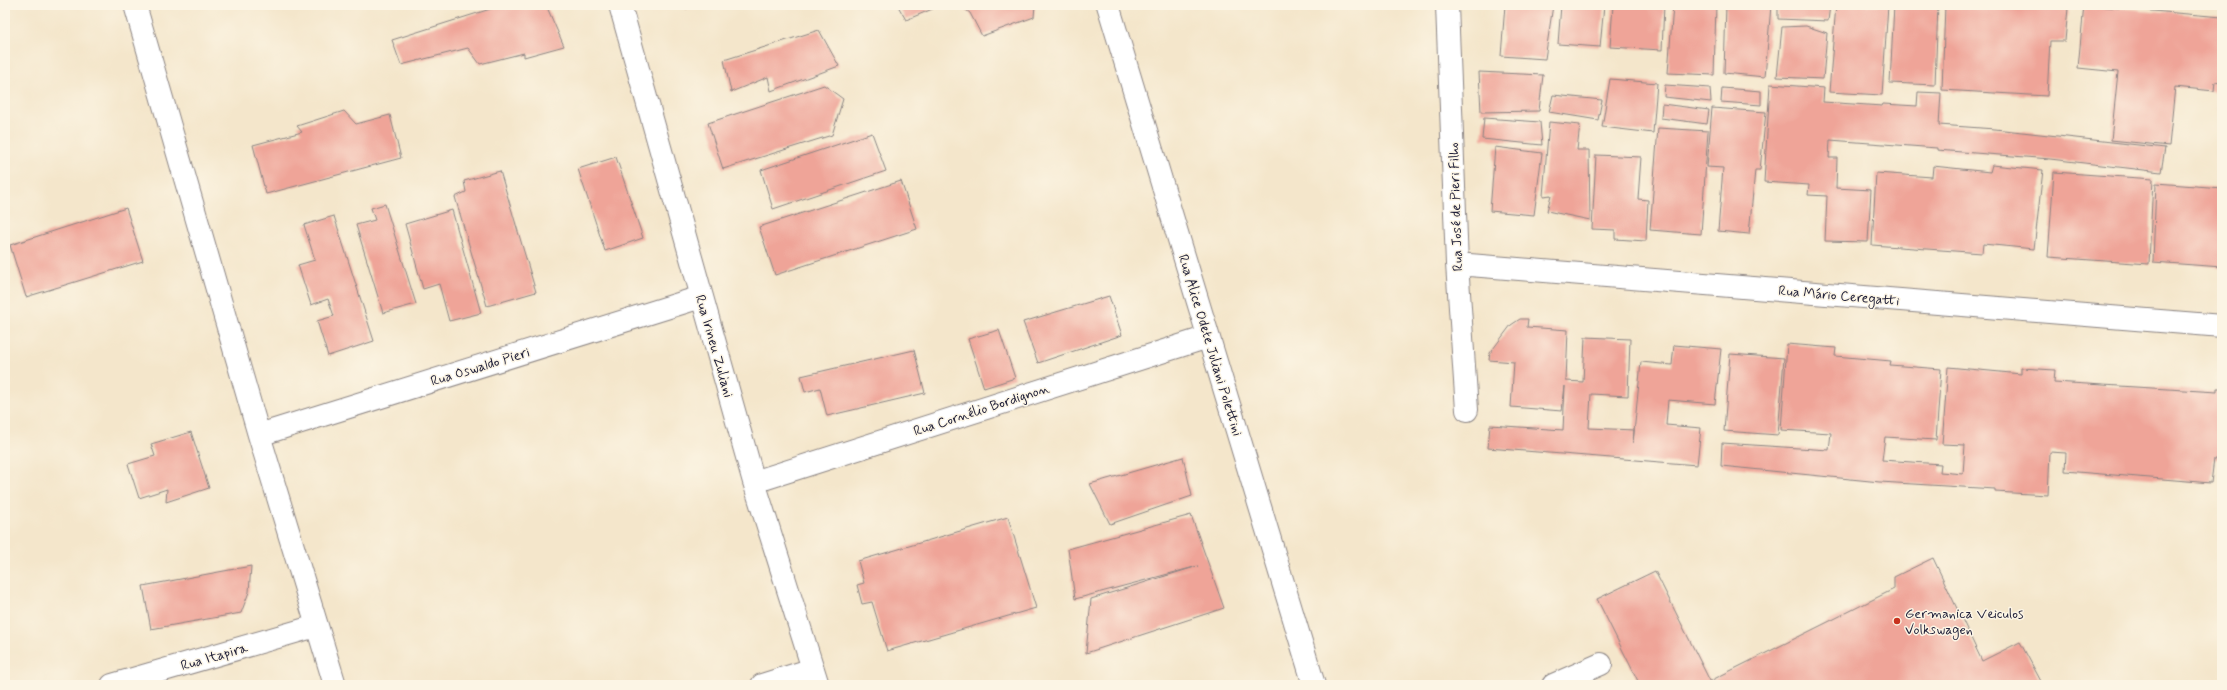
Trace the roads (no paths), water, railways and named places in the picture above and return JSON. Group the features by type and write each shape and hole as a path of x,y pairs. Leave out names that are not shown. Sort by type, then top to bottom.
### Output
{"street":[{"path":"135,5 259,435 335,685"},
{"name":"Rua Irineu Zuliani","path":"620,5 754,482 816,677"},
{"name":"Rua Alice Odete Juliani Polettini","path":"1108,5 1314,685"},
{"name":"Rua José de Pieri Filho","path":"1447,5 1457,264 1467,410"},
{"name":"Rua Mário Ceregatti","path":"1457,264 2222,326"},
{"name":"Rua Oswaldo Pieri","path":"259,435 701,297"},
{"name":"Rua Cornélio Bordignon","path":"754,482 1208,337"},
{"name":"Rua Itapira","path":"112,685 316,626"},
{"path":"1553,685 1601,664"},
{"path":"762,685 816,677"}],"place":[{"name":"Germanica Veiculos Volkswagen","path":"1897,621"}]}
